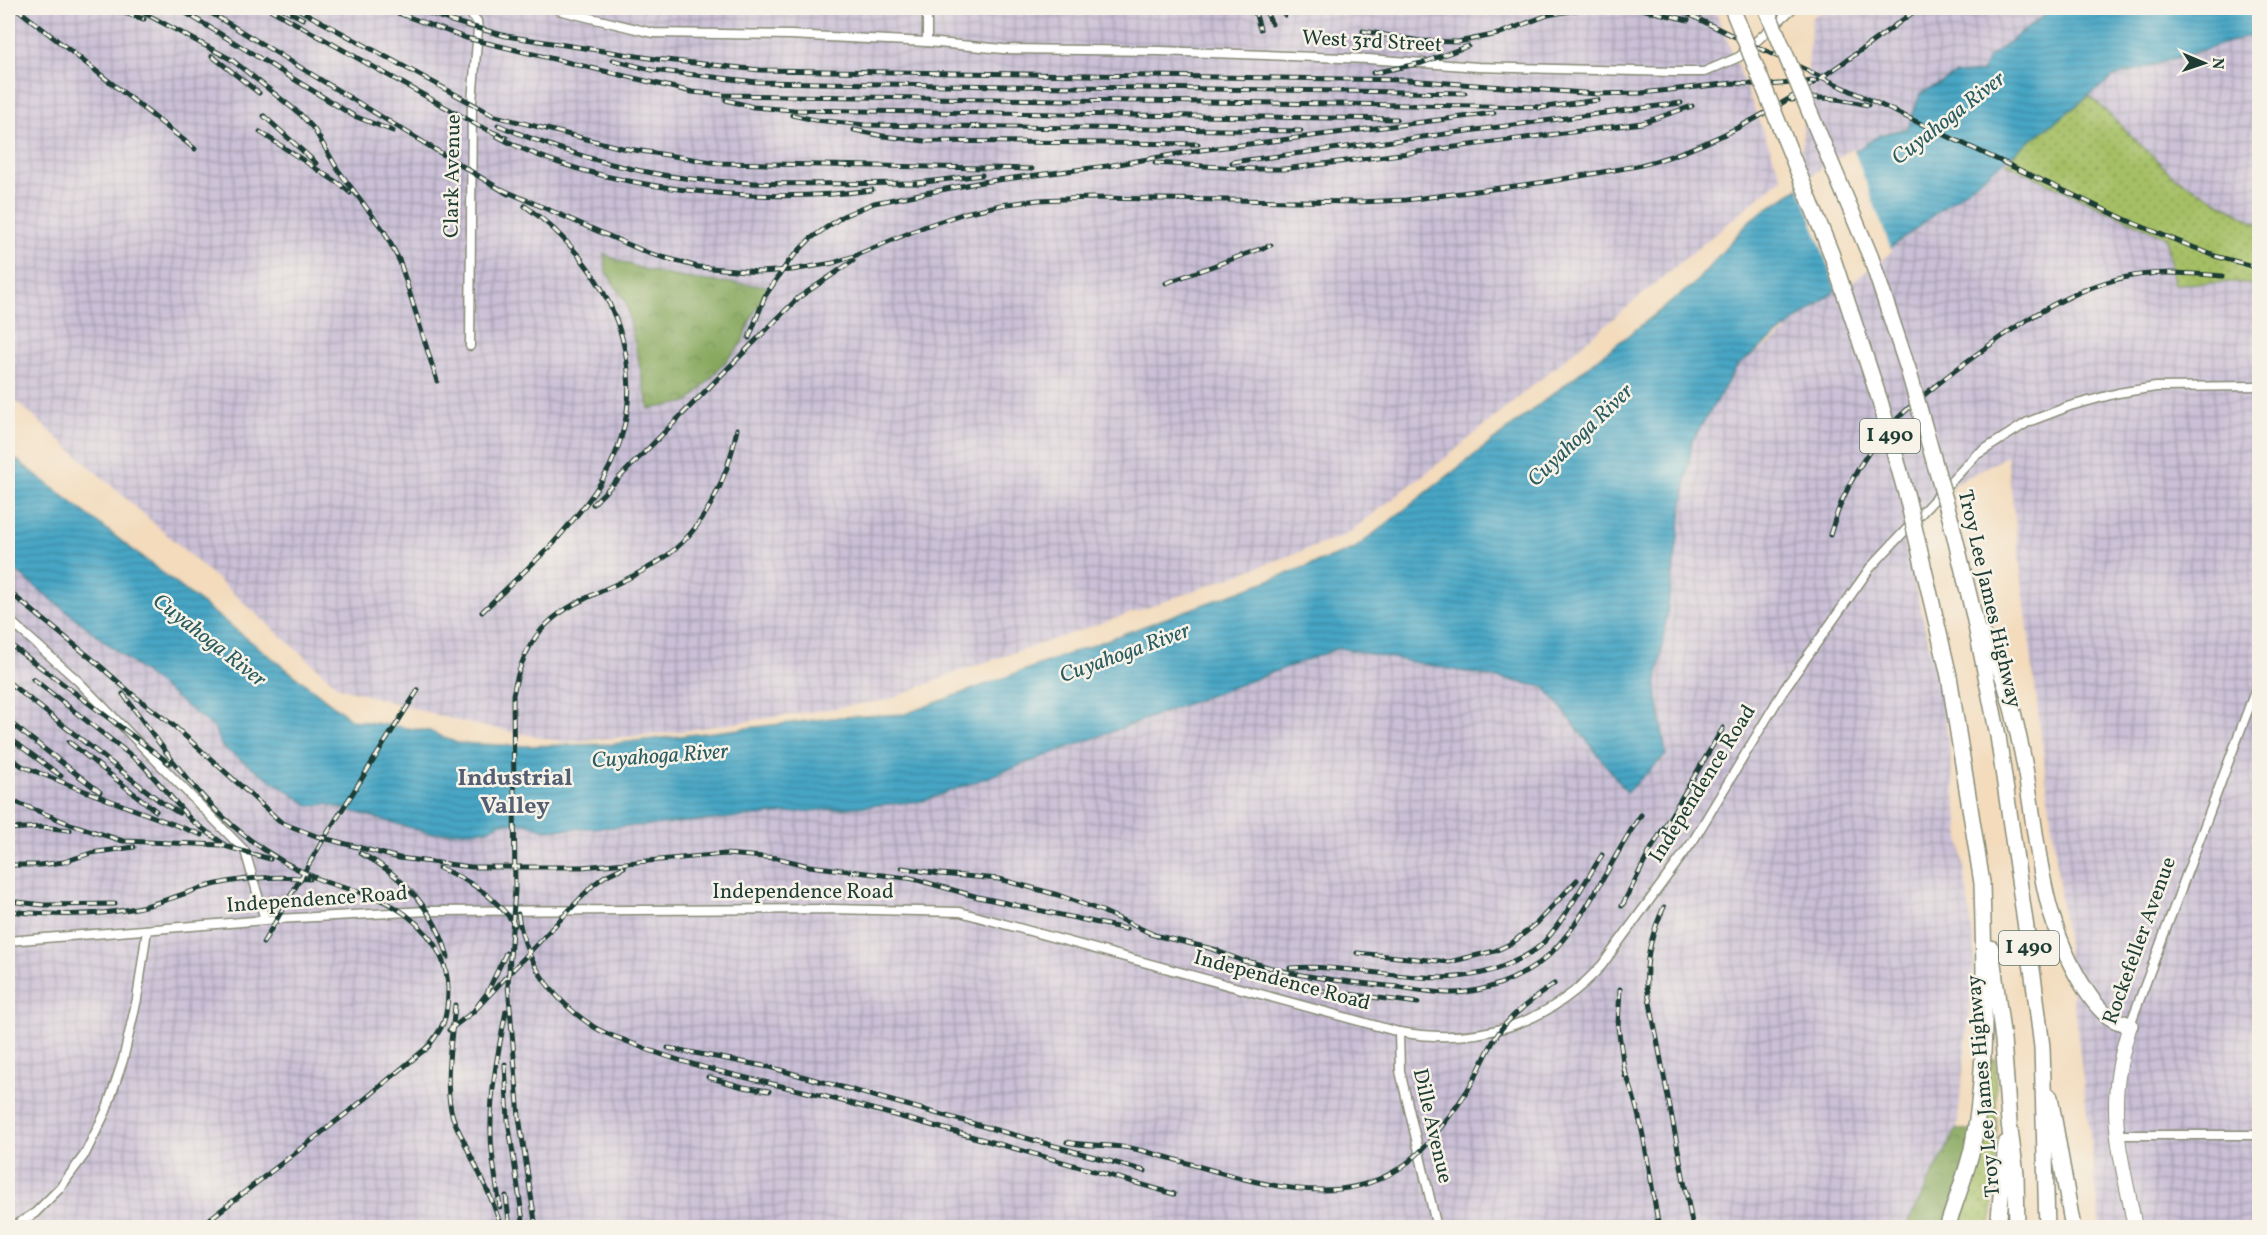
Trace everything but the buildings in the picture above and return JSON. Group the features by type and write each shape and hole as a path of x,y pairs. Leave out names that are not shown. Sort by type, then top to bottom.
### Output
{"highway":[{"name":"Troy Lee James Highway","path":"1731,8 1831,253 1880,401 1910,507 1949,676 1982,883 2003,1040 2009,1123 2016,1174 2017,1227"},
{"name":"Troy Lee James Highway","path":"1766,8 1871,258 1908,369 1937,467 1974,616 1998,736 2042,1047 2047,1227"},
{"path":"1974,616 2001,673 2010,705 2022,751 2044,892 2061,944 2094,1003 2111,1019 2130,1025"},
{"path":"1947,1227 1971,1152 1977,1119 1983,1056 1982,883"},
{"path":"2042,1047 2073,1227"},
{"path":"1998,1227 2009,1123"}],"main road":[{"name":"Rockefeller Avenue","path":"2130,1025 2119,1068 2116,1104 2118,1135 2135,1227"}],"street":[{"name":"Clark Avenue","path":"470,346 472,102 478,28 477,21 472,16 472,8"},
{"path":"927,8 927,42"},
{"name":"West 3rd Street","path":"558,10 654,33 790,35 927,42 1004,49 1159,51 1368,59 1478,67 1704,72 1739,57 1793,8"},
{"name":"Independence Road","path":"8,941 265,920 428,911 831,909 960,912 1399,1032 1454,1037 1493,1031 1546,1011 1570,997 1588,982 1693,841 1785,688 1870,568 1976,455 2028,422 2070,406 2118,393 2156,387 2259,386"},
{"path":"8,619 77,680 245,850 265,920"},
{"name":"Rockefeller Avenue","path":"2130,1025 2259,678"},
{"path":"11,1227 35,1213 60,1188 85,1155 106,1112 123,1060 135,1009 147,930"},
{"name":"Dille Avenue","path":"1399,1032 1400,1071 1437,1227"},
{"path":"2118,1135 2259,1135"}],"shaded area":[{"path":"8,8 1714,8 1782,178 1448,456 1346,535 1152,606 960,671 888,700 669,733 565,742 462,722 339,687 8,394"},
{"path":"1827,8 2259,8 2259,1227 2101,1227 2007,456 1954,484 1905,545 1943,701 1975,955 1957,1129 1905,1227 8,1227 8,565 214,728 222,747 310,806 327,804 429,833 488,830 500,823 526,823 546,830 923,801 1339,648 1545,687 1627,792 1666,755 1656,689 1692,441 1737,366 1787,332 1812,17"}],"green space":[{"path":"2090,96 2173,176 2259,225 2259,286 2232,282 2174,284 2166,237 2007,164 2018,150"},
{"path":"604,254 663,274 705,281 769,286 749,323 742,343 689,402 649,409 626,302 606,272"},
{"path":"1991,1059 1995,1059 1997,1139 1991,1227 1954,1228 1975,1166 1982,1137"},
{"path":"1957,1129 1975,1131 1947,1227 1905,1228"}],"water":[{"name":"Cuyahoga River","path":"2054,8 2259,8 2259,33 2113,77 1737,366 1692,441 1656,689 1666,755 1627,792 1545,687 1339,648 923,801 653,825 546,830 526,823 500,823 488,830 429,833 327,804 310,806 222,747 214,728 8,565 8,453 352,720 429,731 457,743 524,746 612,744 841,717 905,714 1354,549 1694,284 1751,219 1880,135 1908,128 1920,94 1956,74 1982,72 1988,58"}],"pier":[{"path":"1853,148 1892,252 1838,293 1798,184"}],"railway":[{"path":"16,8 195,149"},
{"path":"108,8 144,19"},
{"path":"135,8 232,60 300,114 314,129 338,170 384,231 400,262 437,381"},
{"path":"178,8 354,116 393,131"},
{"path":"203,8 508,194"},
{"path":"268,8 479,126 506,138"},
{"path":"282,8 303,19"},
{"path":"296,8 495,116 622,148 718,163 1032,169"},
{"path":"384,8 466,38 692,92 723,95 1545,107"},
{"path":"414,8 506,36 656,59 760,70 1407,80 1597,94 1642,93 1733,83 1767,85 1816,81"},
{"path":"1254,8 1260,29"},
{"path":"1264,8 1272,24"},
{"path":"1279,8 1285,15"},
{"path":"1363,31 1420,41 1458,42 1498,34 1548,15 1586,8"},
{"path":"1637,8 1688,20"},
{"path":"1676,8 2133,223 2215,256 2260,268"},
{"path":"501,189 648,253 698,267 759,272 792,270 833,263 965,213 1038,200 1091,198 1358,202 1406,200 1546,182 1637,166 1676,154 1714,139 1786,101 1919,8"},
{"path":"1373,73 1422,63 1468,46"},
{"path":"212,56 259,93"},
{"path":"613,60 652,70 757,82 1465,93"},
{"path":"1791,100 1830,98 1868,105"},
{"path":"726,100 753,107 794,110 1397,119"},
{"path":"1538,108 1598,100"},
{"path":"1232,162 1681,103"},
{"path":"1155,163 1284,169 1642,123 1692,106"},
{"path":"749,338 765,296 789,261 810,239 843,216 874,203 982,182 1107,166 1201,150 1494,113"},
{"path":"792,115 815,120 865,125 1301,131"},
{"path":"264,116 316,163"},
{"path":"498,125 603,162 686,178 766,183 924,183"},
{"path":"854,130 925,141 1198,144"},
{"path":"260,132 350,193"},
{"path":"497,136 537,155 581,170 680,189 781,196 872,190"},
{"path":"917,183 982,175"},
{"path":"525,206 554,230 580,257 601,288 617,321 626,356 629,392 624,429 610,466 590,498 550,547"},
{"path":"1166,283 1271,245"},
{"path":"593,504 798,298 853,261"},
{"path":"1830,535 1852,480 1880,437 1922,396 2012,329 2051,306 2114,280 2154,274 2182,273 2222,276"},
{"path":"536,1228 519,1117 508,984 515,890 513,695 522,663 534,639 550,622 568,608 636,575 661,560 690,534 702,519 720,485 737,429"},
{"path":"482,612 555,542"},
{"path":"8,591 133,695 174,726 282,823 316,836 399,858 471,867 582,867 725,854 777,858 809,866 915,879"},
{"path":"8,643 169,763"},
{"path":"33,679 142,764 191,820 225,845"},
{"path":"8,682 161,802 179,813"},
{"path":"263,943 323,840 418,690"},
{"path":"123,694 194,787 244,835 272,855 302,872 372,896 392,906 405,914 427,934 442,959 448,988 444,1022 425,1050"},
{"path":"8,721 100,792"},
{"path":"1622,906 1650,851 1723,728"},
{"path":"8,737 61,776"},
{"path":"69,742 156,811"},
{"path":"8,756 22,766 202,835"},
{"path":"8,799 70,824 123,841 221,845 270,859"},
{"path":"1246,961 1308,976 1441,993 1466,992 1512,979 1544,960 1565,937 1589,903 1641,815"},
{"path":"8,829 41,827 70,830"},
{"path":"8,865 64,862 91,853 134,847"},
{"path":"360,853 390,872 415,896 435,925 448,957"},
{"path":"1290,968 1318,967 1431,978 1459,977 1486,972 1520,959 1540,946 1565,915 1602,855"},
{"path":"506,953 487,993 473,1012 593,885 624,867"},
{"path":"439,868 482,890 515,925"},
{"path":"902,868 999,879 1058,895 1102,911 1157,936"},
{"path":"8,911 56,914 104,913 161,902 201,888 228,882 269,877 310,879"},
{"path":"907,877 978,897 1126,929"},
{"path":"1357,953 1449,962 1495,951 1512,943 1537,923 1577,880"},
{"path":"17,902 44,905 115,904"},
{"path":"1664,907 1650,945 1647,987 1693,1228"},
{"path":"518,914 527,949 543,979 566,1005 607,1034 700,1066 864,1107 1174,1194"},
{"path":"1150,934 1217,950"},
{"path":"1209,948 1254,963"},
{"path":"1267,977 1294,980"},
{"path":"1067,1142 1135,1149 1253,1181 1293,1188 1332,1190 1369,1183 1403,1166 1434,1136 1463,1098 1502,1028 1520,1010 1554,984"},
{"path":"1620,989 1618,1026 1625,1076"},
{"path":"1316,990 1418,1003"},
{"path":"455,1005 448,1070 451,1110 489,1194 501,1228"},
{"path":"500,1207 491,1144 491,1109 506,1011"},
{"path":"449,1030 473,1012"},
{"path":"198,1228 365,1099 430,1045"},
{"path":"668,1048 769,1067 1145,1171"},
{"path":"505,1064 508,1120 524,1228"},
{"path":"1624,1069 1641,1126 1659,1228"},
{"path":"708,1077 743,1087 769,1091"},
{"path":"506,1196 510,1228"}],"district":[{"name":"Industrial Valley","path":"515,793"}]}
